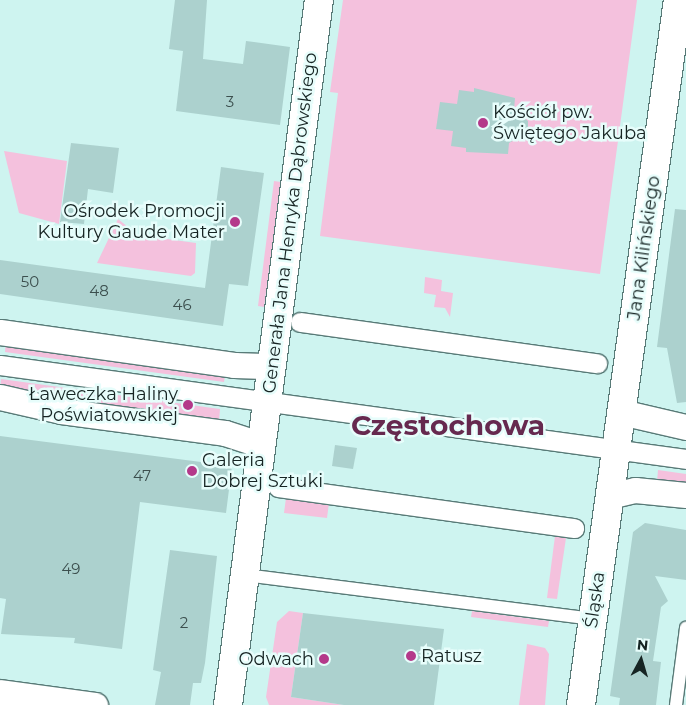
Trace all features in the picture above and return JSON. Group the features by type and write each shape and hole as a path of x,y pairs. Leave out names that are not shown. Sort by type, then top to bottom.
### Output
{"street":[{"name":"Generała Jana Henryka Dąbrowskiego","path":"228,705 261,446 262,402 272,366 319,0"},
{"name":"Jana Kilińskiego","path":"610,496 678,0"},
{"path":"300,322 597,363"},
{"path":"0,332 234,365 272,366"},
{"path":"0,366 686,459"},
{"path":"0,397 61,411 226,433 261,446"},
{"path":"621,412 686,427"},
{"path":"278,487 574,528"},
{"path":"610,496 635,490 686,495"},
{"name":"Śląska","path":"581,705 610,496"},
{"path":"0,692 95,705"}],"lane":[{"path":"244,575 593,619"},
{"path":"676,705 686,628"}],"shaded area":[{"path":"343,0 637,0 600,274 320,236 338,93 330,92"},
{"path":"4,151 67,161 59,224 19,213"},
{"path":"274,181 281,182 264,307 258,306"},
{"path":"118,219 138,235 196,243 195,273 191,276 97,263"},
{"path":"425,277 442,280 441,291 453,293 450,317 445,308 434,307 436,295 424,293"},
{"path":"6,340 226,370 224,382 5,352"},
{"path":"1,379 220,409 219,421 0,391"},
{"path":"658,470 686,474 686,486 657,482"},
{"path":"286,498 329,503 327,518 284,513"},
{"path":"555,536 566,538 557,599 547,598"},
{"path":"289,611 303,613 291,697 344,705 269,705 266,697 277,622"},
{"path":"472,611 549,621 548,627 471,617"},
{"path":"527,644 545,648 549,654 545,705 519,705"}],"building":[{"path":"175,0 207,0 203,59 243,64 246,41 290,47 280,125 176,111 183,51 169,49"},
{"name":"Kościół pw. Świętego Jakuba","path":"474,88 515,98 514,110 528,121 528,132 509,143 508,154 466,152 466,148 451,146 453,131 436,129 440,102 457,104 459,90 474,92"},
{"path":"71,143 119,148 113,193 88,189 84,224 60,222"},
{"path":"221,167 264,173 248,286 229,284 223,326 0,294 0,260 205,288"},
{"path":"675,209 686,210 686,402 677,403 667,348 657,347"},
{"path":"0,436 232,466 226,513 140,502 122,649 74,643 75,638 1,634 6,599 0,598"},
{"path":"335,445 357,448 353,469 332,466"},
{"path":"645,523 686,530 686,580 655,576 668,601 661,607 653,661 661,662 656,705 619,705 620,698 610,696 633,532"},
{"path":"170,550 217,556 205,663 201,683 193,683 190,705 155,705 161,672 153,670"},
{"path":"303,613 444,629 434,705 344,705 291,697"}],"place":[{"name":"Kościół pw. Świętego Jakuba","path":"483,123"},
{"name":"Ośrodek Promocji Kultury Gaude Mater","path":"235,222"},
{"name":"Ławeczka Haliny Poświatowskiej","path":"188,405"},
{"name":"Galeria Dobrej Sztuki","path":"192,471"},
{"name":"Ratusz","path":"411,656"},
{"name":"Odwach","path":"324,659"}],"district":[{"name":"Częstochowa","path":"448,425"}]}
